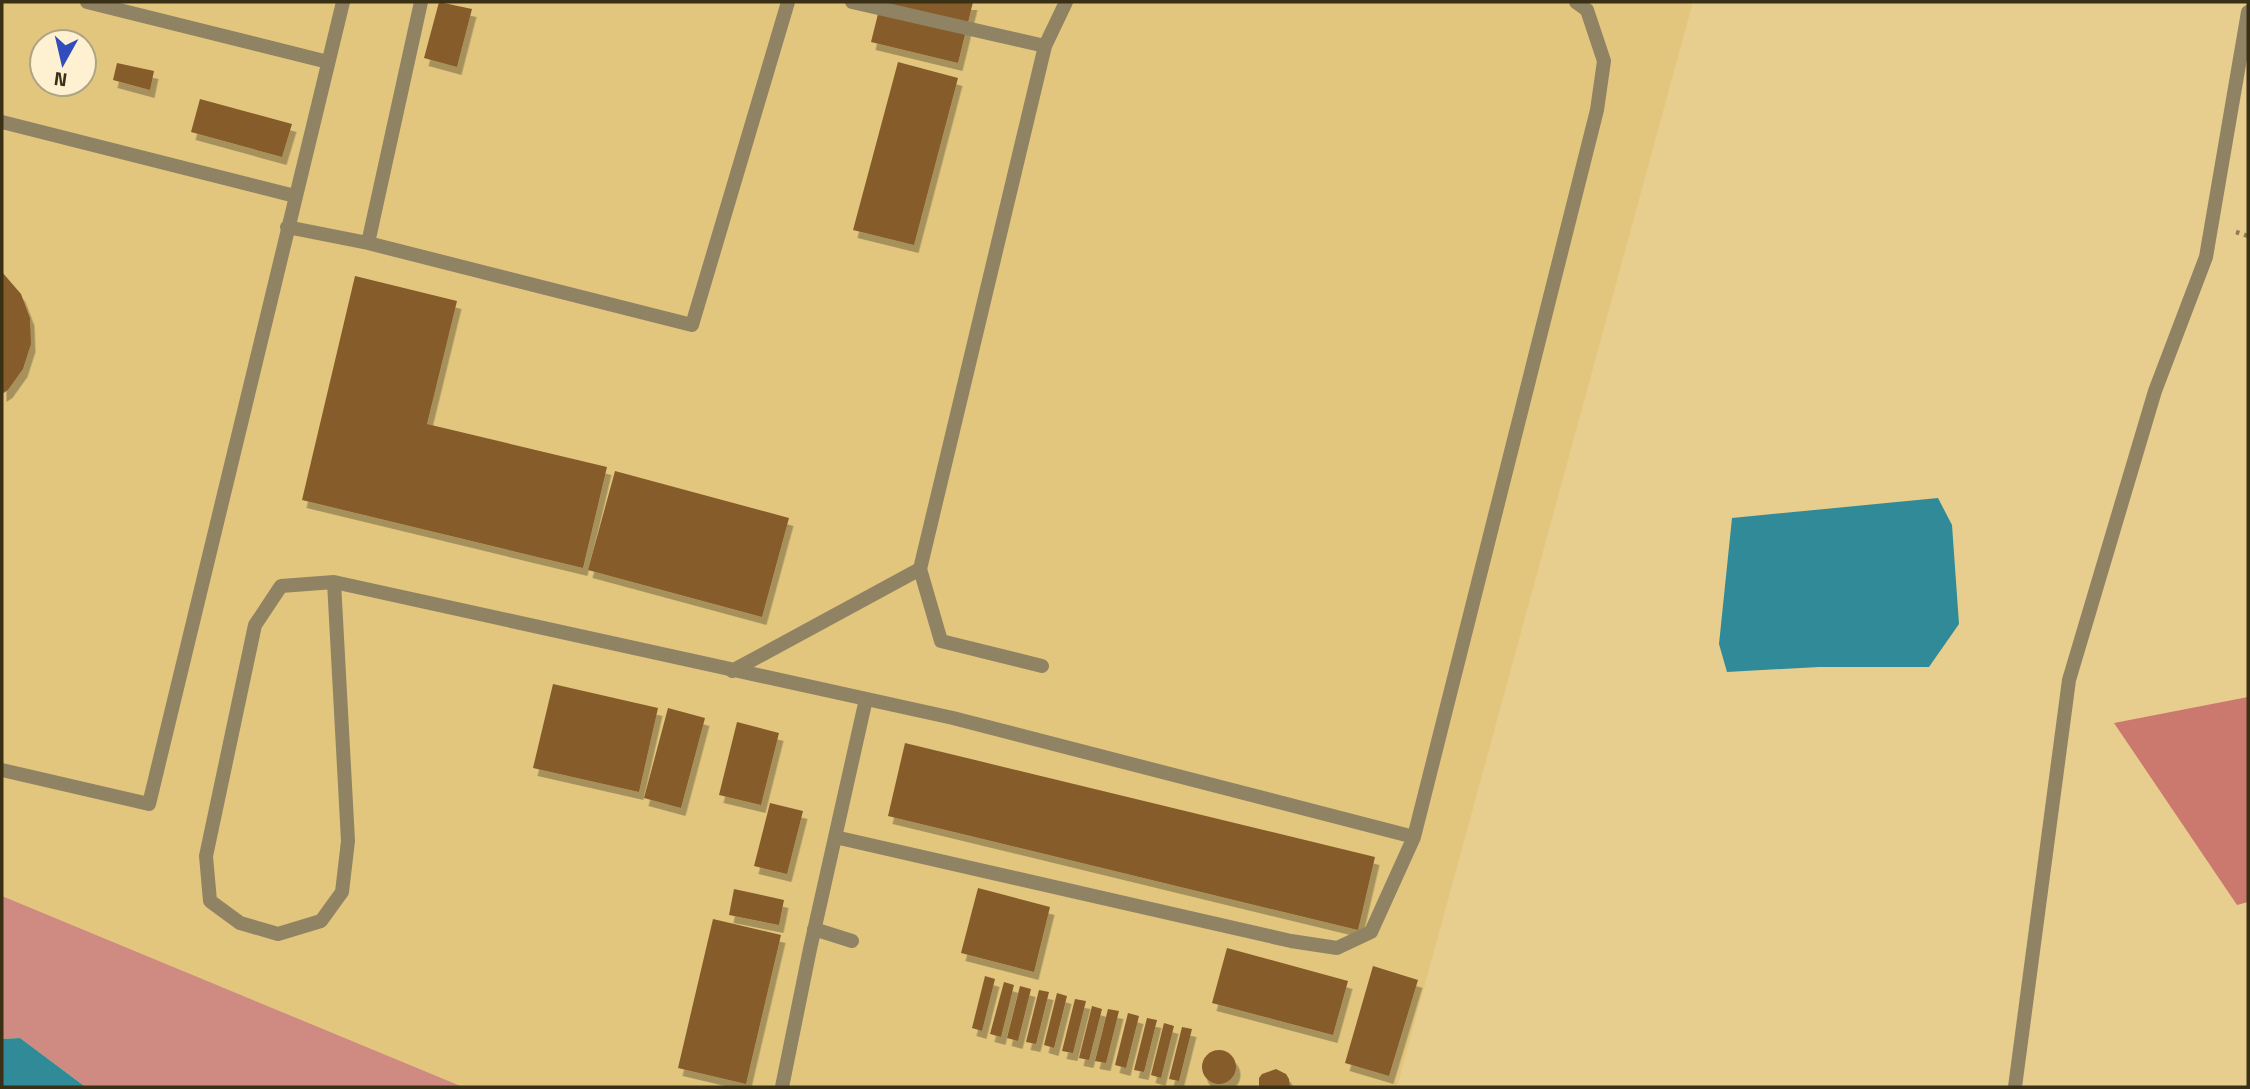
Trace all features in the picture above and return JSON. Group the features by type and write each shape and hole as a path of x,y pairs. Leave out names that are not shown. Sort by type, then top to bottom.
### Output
{"street":[{"path":"87,2 328,62"},
{"path":"2,770 149,804 343,2"},
{"path":"368,243 421,2"},
{"path":"287,227 368,243 692,326 789,2"},
{"path":"852,2 1045,46"},
{"path":"1042,666 941,641 920,569 1045,46 1066,2"},
{"path":"835,837 1277,938 1337,948 1371,932 1414,837 1597,110 1604,61 1587,10 1576,2"},
{"path":"2015,1087 2069,680 2155,391 2206,257 2248,12"},
{"path":"2,122 295,196"},
{"path":"732,671 920,569"},
{"path":"334,582 348,841 342,892 321,921 278,934 240,923 210,901 206,856 255,625 281,586 334,582 953,718 1414,837"},
{"path":"782,1087 814,929 866,699"},
{"path":"814,929 852,941"}],"shaded area":[{"path":"2,2 1693,2 1397,1087 463,1087 2,896"},
{"path":"2248,697 2248,902 2237,905 2114,723"},
{"path":"2,896 463,1087 86,1087 20,1038 2,1039"}],"water":[{"path":"1938,498 1952,525 1959,624 1929,667 1819,667 1727,672 1719,644 1732,518"},
{"path":"20,1038 86,1087 2,1087 2,1039"}],"building":[{"path":"439,2 472,9 457,67 424,58"},
{"path":"881,2 973,2 958,63 871,42"},
{"path":"898,62 958,78 914,245 853,230"},
{"path":"117,63 154,71 150,90 113,80"},
{"path":"200,99 292,124 282,157 191,132"},
{"path":"2,272 21,294 30,318 31,344 23,369 2,394"},
{"path":"355,276 457,301 427,424 607,467 583,568 302,500"},
{"path":"615,471 789,518 762,617 588,570"},
{"path":"553,684 658,708 639,792 533,768"},
{"path":"668,708 705,718 681,808 644,798"},
{"path":"737,722 779,733 761,805 719,795"},
{"path":"905,743 1375,857 1358,930 888,816"},
{"path":"770,803 803,811 787,874 754,866"},
{"path":"978,888 1050,907 1034,972 961,953"},
{"path":"734,889 784,900 779,925 729,915"},
{"path":"713,919 781,935 746,1084 678,1068"},
{"path":"1227,948 1348,981 1333,1035 1212,1003"},
{"path":"1373,966 1418,980 1389,1076 1345,1063"},
{"path":"985,976 995,979 982,1031 972,1028"},
{"path":"1004,982 1014,985 1001,1037 990,1034"},
{"path":"1020,986 1031,989 1018,1041 1007,1038"},
{"path":"1039,990 1049,992 1036,1044 1026,1042"},
{"path":"1057,993 1067,996 1054,1048 1044,1045"},
{"path":"1075,999 1086,1001 1073,1053 1062,1051"},
{"path":"1092,1006 1102,1009 1089,1060 1079,1058"},
{"path":"1108,1009 1119,1011 1106,1063 1095,1061"},
{"path":"1128,1013 1139,1016 1126,1068 1115,1065"},
{"path":"1147,1018 1157,1020 1144,1072 1134,1070"},
{"path":"1164,1023 1174,1026 1161,1078 1151,1075"},
{"path":"1182,1027 1192,1029 1179,1081 1169,1079"},
{"path":"1219,1050 1231,1055 1236,1067 1231,1079 1219,1084 1207,1079 1202,1067 1207,1055"},
{"path":"1276,1069 1286,1074 1290,1087 1259,1087 1262,1074"}]}
